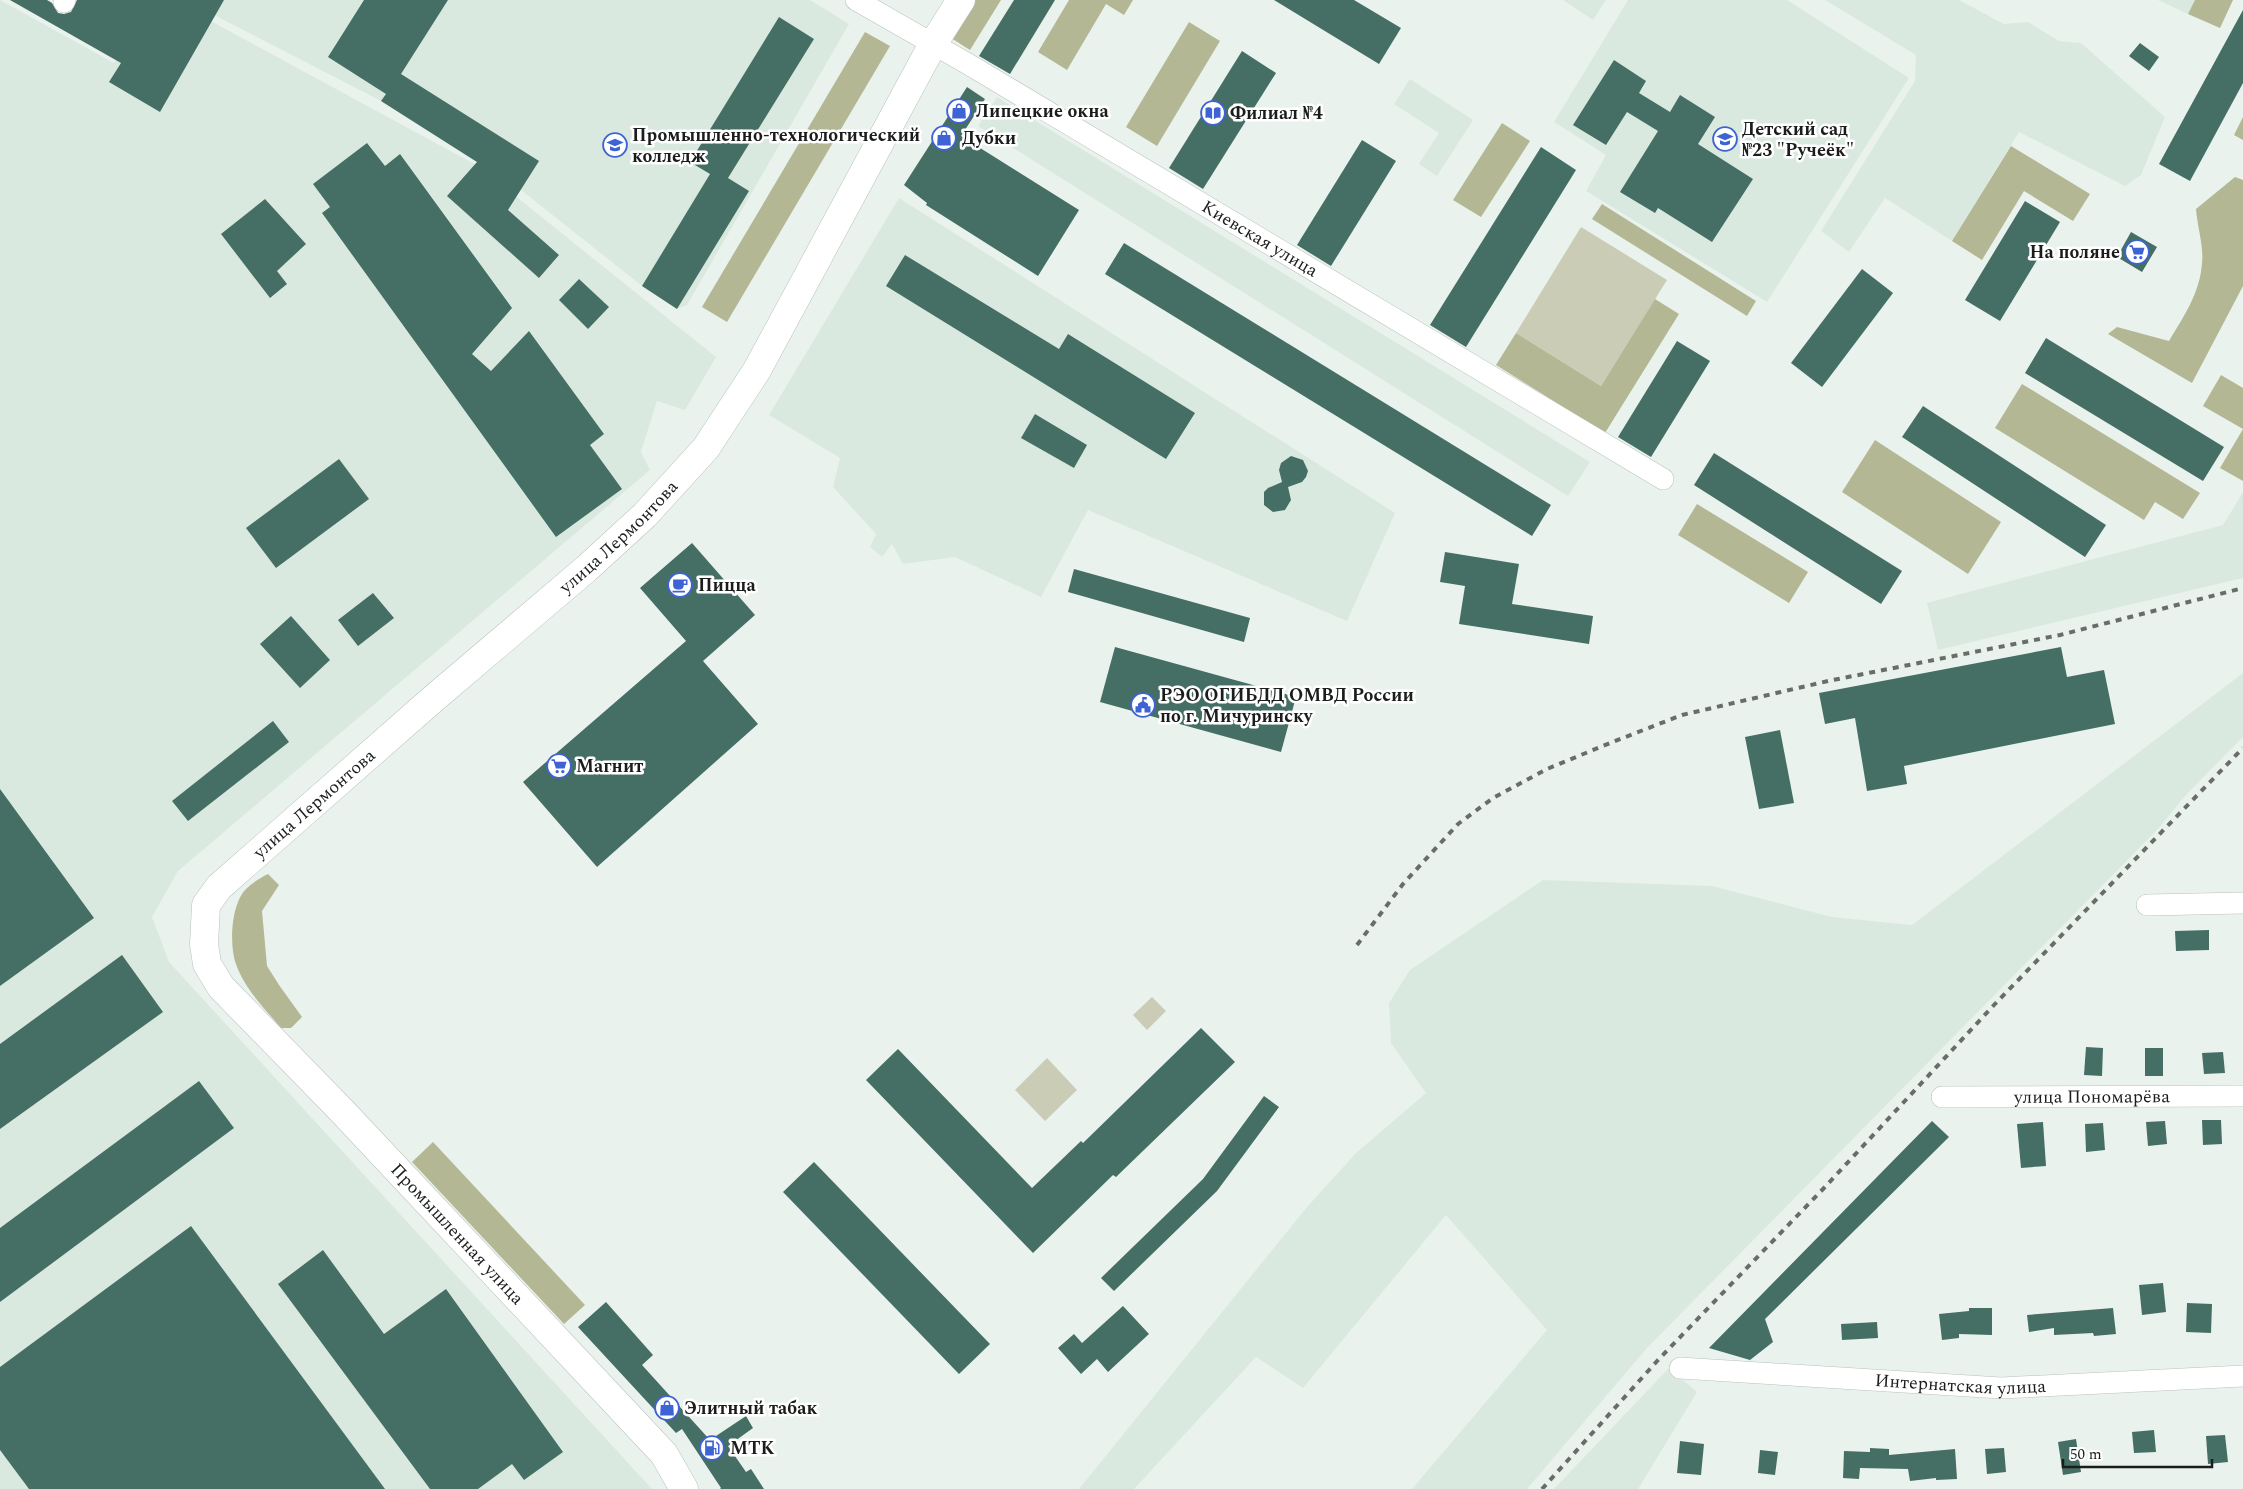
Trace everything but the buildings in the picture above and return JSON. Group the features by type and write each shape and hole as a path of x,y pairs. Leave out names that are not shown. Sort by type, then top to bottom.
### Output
{"street":[{"name":"Киевская улица","path":"856,0 934,44 1663,479"},
{"name":"улица Лермонтова","path":"221,987 207,964 204,944 206,905 219,887 433,699 586,569 645,515 706,448 757,370 934,44 961,0"},
{"path":"2147,905 2243,904"},
{"name":"Промышленная улица","path":"221,987 342,1111 664,1454 684,1489"},
{"name":"улица Пономарёва","path":"1942,1097 2243,1096"},
{"name":"Интернатская улица","path":"1680,1368 2001,1388 2243,1376"}],"shaded area":[{"path":"0,0 114,63 151,0 172,0 478,166 716,357 685,410 657,401 641,452 650,470 178,871 152,917 169,962 652,1489 0,1489"},
{"name":"Промышленно-технологический колледж","path":"185,0 810,0 849,24 687,305 677,309 642,286 521,190 381,101"},
{"path":"1563,0 1606,0 1593,20"},
{"name":"Детский сад №23 \"Ручеёк\"","path":"1628,0 1787,0 1909,78 1767,302 1586,191 1606,155 1554,122"},
{"path":"1825,0 1959,0 2004,24 2028,22 2059,41 2081,43 2165,117 2141,175 2125,186 2019,132 1952,241 1885,198 1849,252 1821,231 1915,81 1916,55"},
{"path":"2158,0 2195,0 2188,14"},
{"path":"1410,79 1473,120 1437,176 1419,164 1439,133 1394,104"},
{"path":"997,97 1590,462 1568,496 978,126"},
{"path":"899,198 1395,513 1347,621 1088,510 1041,597 955,557 903,564 892,544 882,557 870,547 876,534 833,487 840,458 769,415"},
{"path":"2243,492 2243,578 1938,650 1927,603 2223,525"},
{"path":"2243,673 2243,737 2185,796 2158,829 1647,1348 1527,1489 1412,1489 1547,1330 1446,1215 1303,1388 1256,1357 1134,1489 1079,1489 1307,1207 1356,1153 1426,1093 1391,1043 1389,1003 1410,970 1543,880 1712,886 1832,917 1912,925"},
{"path":"1669,1368 1697,1392 1638,1489 1554,1489"}],"green space":[{"path":"974,0 1001,0 970,50 951,38"},
{"path":"1069,0 1133,0 1124,15 1106,4 1067,70 1038,52"},
{"path":"2195,0 2233,0 2220,28 2188,14"},
{"path":"1189,22 1220,41 1157,146 1126,127"},
{"path":"865,32 890,46 727,322 702,307"},
{"path":"2243,117 2243,140 2234,135"},
{"path":"1502,123 1530,141 1481,217 1453,200"},
{"path":"2011,146 2090,194 2073,221 2024,191 1982,260 1952,241"},
{"path":"2235,177 2243,180 2243,286 2192,383 2108,334 2117,327 2169,341 2195,294 2201,274 2202,250 2196,209"},
{"path":"1602,204 1756,301 1747,316 1592,219"},
{"path":"1581,227 1667,280 1601,386 1516,333"},
{"path":"1655,299 1679,314 1605,433 1496,365 1516,333 1601,386"},
{"path":"2221,375 2243,388 2243,429 2203,406"},
{"path":"2022,384 2200,493 2183,519 2155,502 2144,520 1995,428"},
{"path":"2243,429 2243,481 2220,468"},
{"path":"1875,440 2001,522 1968,574 1842,492"},
{"path":"1697,504 1808,572 1789,603 1678,535"},
{"path":"268,874 279,885 262,911 267,966 302,1017 291,1028 281,1028 255,998 236,964 232,946 234,914 241,896 246,889"},
{"path":"1152,997 1166,1011 1147,1030 1133,1015"},
{"path":"1047,1058 1077,1090 1045,1121 1015,1090"},
{"path":"433,1142 585,1305 564,1324 412,1162"}],"railway":[{"path":"1357,945 1403,884 1458,824 1493,798 1547,769 1610,743 1682,715 1828,681 2060,635 2243,588"},
{"path":"1542,1489 1658,1360 1824,1188 1994,1005 2243,748"}],"place":[{"name":"Липецкие окна","path":"959,111"},
{"name":"Филиал №4","path":"1213,113"},
{"name":"Дубки","path":"944,138"},
{"name":"Детский сад №23 \"Ручеёк\"","path":"1725,139"},
{"name":"Промышленно-технологический колледж","path":"615,145"},
{"name":"На поляне","path":"2137,252"},
{"name":"Пицца","path":"680,585"},
{"name":"РЭО ОГИБДД ОМВД России по г. Мичуринску","path":"1143,705"},
{"name":"Магнит","path":"559,766"},
{"name":"Элитный табак","path":"667,1408"},
{"name":"МТК","path":"712,1448"}]}
